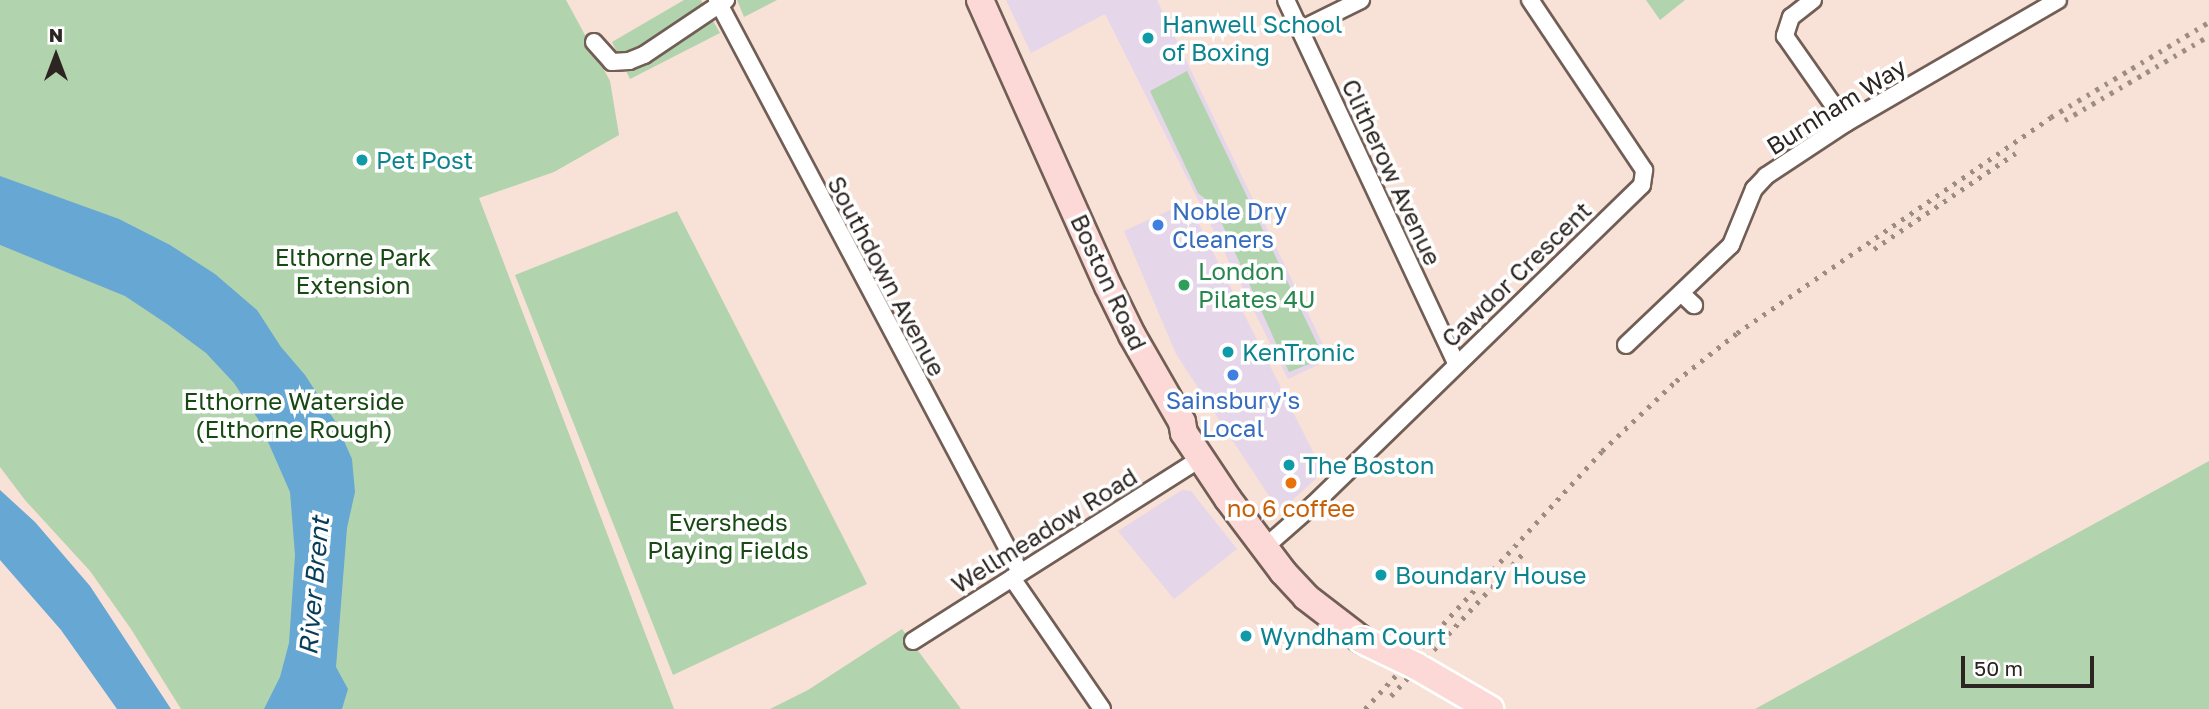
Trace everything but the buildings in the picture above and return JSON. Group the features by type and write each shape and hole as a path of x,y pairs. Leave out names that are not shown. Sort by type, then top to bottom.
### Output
{"main road":[{"name":"Boston Road","path":"980,0 1132,335 1182,422 1184,433 1264,548 1306,597 1362,640 1416,666 1490,709"}],"street":[{"name":"Clitherow Avenue","path":"1286,0 1456,363"},
{"path":"1300,30 1361,0"},
{"name":"Cawdor Crescent","path":"1264,548 1313,505 1642,185 1645,179 1644,170 1530,0"},
{"path":"1813,0 1791,17 1785,36 1846,123"},
{"name":"Burnham Way","path":"1626,345 1731,245 1754,189 1766,176 1846,123 2058,0"},
{"path":"594,42 612,61 629,61 644,55 721,1"},
{"name":"Southdown Avenue","path":"721,1 1016,575 1102,709"},
{"path":"1681,293 1694,306"},
{"name":"Wellmeadow Road","path":"913,641 1201,458"}],"shaded area":[{"path":"1006,0 1157,0 1330,359 1288,379 1105,14 1031,53"},
{"path":"1188,202 1323,472 1283,509 1277,508 1176,354 1124,231"},
{"path":"1182,490 1191,491 1237,549 1174,599 1118,531"}],"green space":[{"name":"Elthorne Waterside (Elthorne Rough)","path":"0,0 566,0 610,81 619,135 554,172 479,198 674,709 181,709 131,629 90,571 25,500 0,467 0,245 83,278 0,213"},
{"path":"684,0 701,0 720,33 630,79 612,42"},
{"path":"737,0 777,0 744,17"},
{"path":"1646,0 1685,0 1660,20"},
{"path":"1187,71 1324,358 1289,372 1214,206 1198,193 1150,91"},
{"name":"Eversheds Playing Fields","path":"677,211 867,584 673,675 515,275"},
{"path":"2209,461 2209,709 1755,709 1986,583"},
{"path":"902,629 961,709 770,709 808,690"}],"water":[{"name":"River Brent","path":"0,176 119,219 170,245 215,274 257,310 335,421 352,459 355,492 347,528 336,667 348,689 342,709 264,709 280,677 289,643 295,555 290,492 258,419 234,383 206,353 167,324 125,296 0,245"},
{"path":"0,490 35,522 90,586 171,709 117,709 61,630 0,560"}],"railway":[{"path":"1365,709 1602,451 1676,381 1737,333 2051,117 2209,22"},
{"path":"2065,120 2209,36"},
{"path":"1874,249 2016,153"},
{"path":"1391,696 1526,550"}],"place":[{"name":"Hanwell School of Boxing","path":"1148,38"},
{"name":"Pet Post","path":"362,160"},
{"name":"Noble Dry Cleaners","path":"1158,225"},
{"name":"London Pilates 4U","path":"1184,285"},
{"name":"KenTronic","path":"1228,352"},
{"name":"Sainsbury's Local","path":"1233,375"},
{"name":"The Boston","path":"1289,465"},
{"name":"no 6 coffee","path":"1291,483"},
{"name":"Boundary House","path":"1381,575"},
{"name":"Wyndham Court","path":"1246,636"}],"park label":[{"name":"Elthorne Park Extension","path":"353,271"}]}
